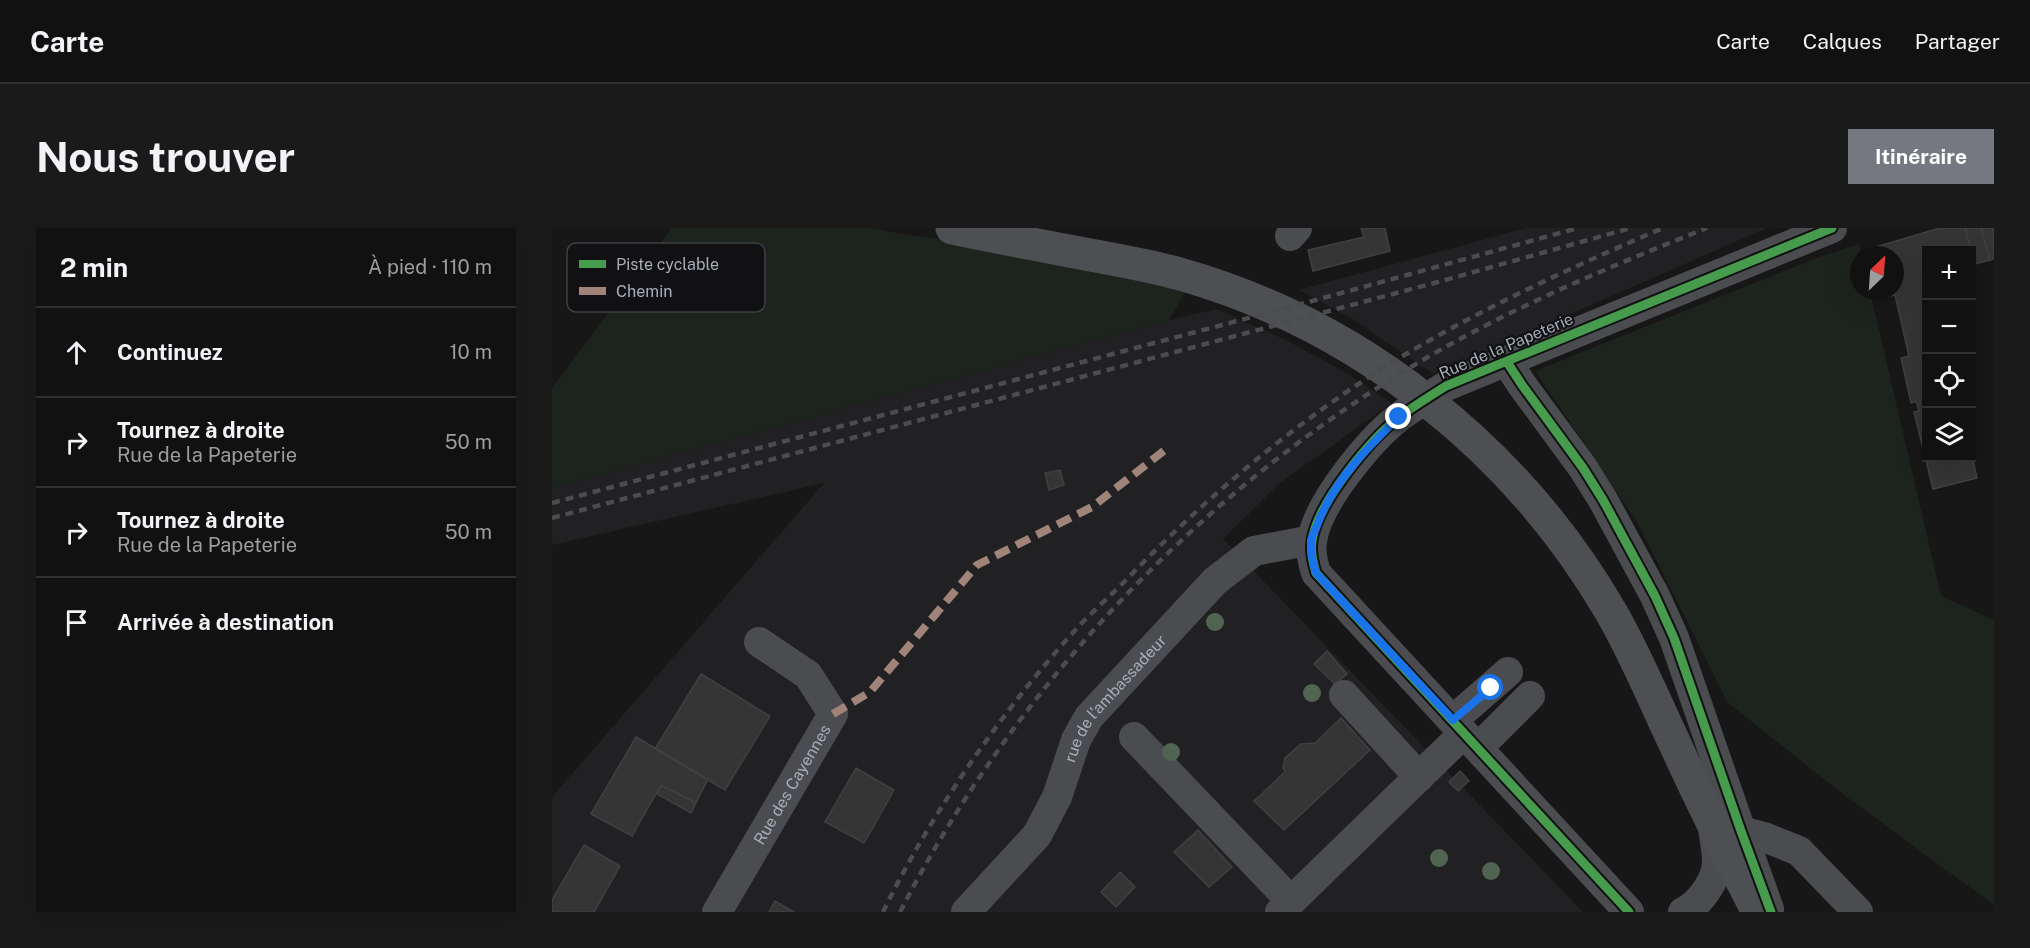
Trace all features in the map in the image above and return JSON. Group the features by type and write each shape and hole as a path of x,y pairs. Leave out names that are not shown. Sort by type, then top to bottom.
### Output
{"main road":[{"path":"952,228 1152,267 1211,284 1252,300 1302,322 1357,351 1418,393 1476,442 1515,482 1550,524 1610,610 1727,829 1758,912"},
{"path":"1727,829 1737,912"}],"street":[{"name":"Rue de la Papeterie","path":"1311,540 1328,502 1348,471 1370,444 1399,417 1446,386 1832,228"},
{"path":"1507,362 1583,468 1655,596 1674,638 1727,829 1771,912"},
{"path":"1311,540 1316,573 1629,912"},
{"name":"rue de l'ambassadeur","path":"966,912 1037,835 1057,797 1076,740 1089,717 1215,581 1254,551 1311,540"},
{"name":"Rue des Cayennes","path":"717,912 833,714 808,675 759,642"},
{"path":"1134,736 1294,906 1419,777 1465,734 1508,672"},
{"path":"1344,695 1419,777"},
{"path":"1465,734 1530,696"},
{"path":"1683,912 1697,903 1714,873 1727,829"},
{"path":"1727,829 1764,837 1799,851 1858,912"},
{"path":"1606,888 1619,899 1642,912"}],"shaded area":[{"path":"672,228 871,228 907,235 1198,269 1169,320 552,488 552,388 609,312 765,312 765,243 661,243"},
{"path":"1526,228 1767,228 1433,374 1354,320 1299,290"},
{"path":"1850,247 1850,300 1872,300 1941,596 1994,620 1994,905 1848,798 1728,703 1637,522 1535,371 1814,259"},
{"path":"1217,309 1290,342 1341,370 1392,403 1280,483 1223,539 1583,912 552,912 552,797 824,483 552,545 552,488 1169,320"}],"building":[{"path":"1361,228 1385,228 1390,251 1313,271 1308,250 1364,237"},
{"path":"1940,228 1965,228 1970,246 1922,246 1922,444 1914,412 1919,411 1916,401 1911,403 1901,358 1909,356 1896,300 1904,300 1904,246 1879,246"},
{"path":"1965,228 1981,228 1990,260 1976,264 1976,246 1970,246"},
{"path":"1981,228 1994,228 1994,259 1990,260"},
{"path":"1926,462 1973,462 1977,478 1933,489"},
{"path":"1060,470 1064,485 1049,490 1045,473"},
{"path":"1327,651 1347,674 1335,684 1314,664"},
{"path":"701,674 770,716 725,790 655,749"},
{"path":"1341,718 1370,750 1284,830 1254,801 1285,772 1283,768 1285,758 1301,744 1315,743"},
{"path":"636,737 708,779 696,803 661,785 632,836 591,814"},
{"path":"856,768 894,790 864,843 825,822"},
{"path":"1460,771 1469,781 1458,791 1449,782"},
{"path":"661,785 696,803 691,813 657,794"},
{"path":"1198,830 1232,867 1209,887 1174,852"},
{"path":"584,845 620,866 594,912 552,912 552,900"},
{"path":"1120,872 1135,887 1116,907 1101,892"},
{"path":"775,901 794,912 769,912"}],"railway":[{"path":"552,503 1578,228"},
{"path":"552,518 1438,282 1631,228"},
{"path":"883,912 923,837 946,800 996,727 1050,658 1154,551 1218,492 1319,411 1391,363 1457,325 1525,291 1663,228"},
{"path":"900,912 949,825 1004,741 1066,662 1133,588 1205,519 1282,455 1364,397 1449,345 1576,282 1707,228"}],"marked path":[{"path":"833,714 870,692 977,565 1092,507 1170,446"}],"cycle path":[{"path":"1629,912 1316,573 1311,549 1316,526 1334,491 1360,456 1399,417 1446,386 1832,228"},
{"path":"1507,362 1583,468 1655,596 1674,638 1771,912"}],"route":[{"path":"1399,417 1370,444 1348,471 1328,502 1311,540 1316,573 1453,720 1491,688"}]}
